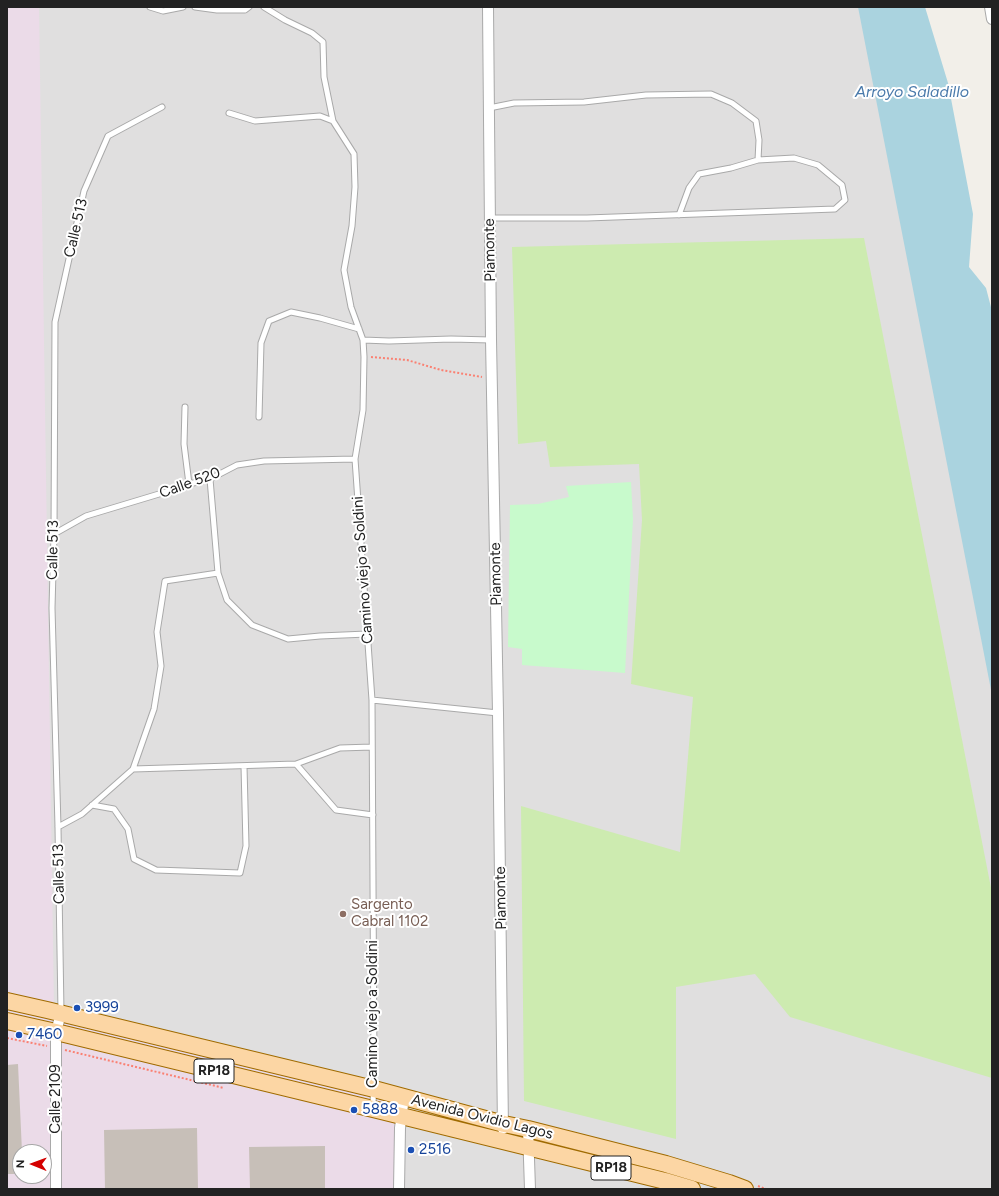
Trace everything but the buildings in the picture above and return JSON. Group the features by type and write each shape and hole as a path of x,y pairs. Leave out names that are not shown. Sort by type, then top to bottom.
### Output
{"main road":[{"name":"Avenida Ovidio Lagos","path":"7,1001 374,1089 504,1124 666,1164 745,1189"},
{"name":"Avenida Ovidio Lagos","path":"7,1021 402,1116 529,1148 665,1185 692,1189"}],"street":[{"name":"Piamonte","path":"488,7 491,340 504,1124 501,1141"},
{"path":"990,7 992,19"},
{"name":"Calle 513","path":"56,1032 61,1013"},
{"name":"Calle 2109","path":"56,1032 56,1189"},
{"path":"399,1189 400,1128 404,1097"},
{"path":"528,1129 530,1189"},
{"path":"665,1185 666,1164"}],"lane":[{"path":"150,7 163,11 184,7"},
{"path":"195,7 217,10 245,10 249,7"},
{"name":"Camino viejo a Soldini","path":"264,7 285,20 312,33 323,42 324,76 333,121 354,154 355,188 352,226 344,270 351,307 363,340 364,357 363,410 355,459 372,700 373,1109"},
{"path":"489,108 514,104 584,102 646,95 711,94 732,103 756,121 759,140 758,160"},
{"name":"Calle 513","path":"61,1013 52,608 54,534 55,322 84,191 108,136 162,106"},
{"path":"228,113 255,121 320,116 333,121"},
{"path":"490,218 587,218 679,215 835,209 845,200 842,185 818,165 794,158 758,160 731,168 699,174 689,188 679,215"},
{"path":"259,418 261,343 269,321 291,312 320,318 359,329"},
{"path":"363,340 491,340"},
{"path":"185,407 184,444 188,484"},
{"name":"Calle 520","path":"54,534 86,516 188,484 210,479 237,465 264,461 355,459"},
{"path":"210,479 218,574 227,600 252,625 288,639 367,634"},
{"path":"58,827 82,814 133,769 154,709 161,666 157,632 165,581 218,574"},
{"path":"372,700 498,713"},
{"path":"133,769 296,764 340,748 372,748"},
{"path":"296,764 336,810 373,815"},
{"path":"92,805 114,809 128,829 134,859 156,870 240,873 246,846 244,766"}],"path":[{"path":"364,357 407,360 441,370 492,378"}],"shaded area":[{"path":"7,7 892,7 992,545 992,1189 7,1189"},
{"path":"7,7 39,7 54,1011 404,1097 399,1189 7,1189"}],"green space":[{"path":"864,238 992,893 992,1078 790,1017 755,974 676,987 676,1139 524,1101 521,806 680,852 693,697 631,684 642,520 639,464 550,467 546,441 518,444 512,247"},
{"path":"631,482 633,519 625,673 522,665 522,649 508,647 510,505 538,504 569,497 566,486"}],"water":[{"name":"Arroyo Saladillo","path":"858,7 925,7 948,83 973,214 969,267 986,288 992,311 992,695"}],"place":[{"name":"Sargento Cabral 1102","path":"343,914"},
{"name":"3999","path":"77,1008"},
{"name":"7460","path":"19,1035"},
{"name":"5888","path":"354,1110"},
{"name":"2516","path":"411,1150"}]}
